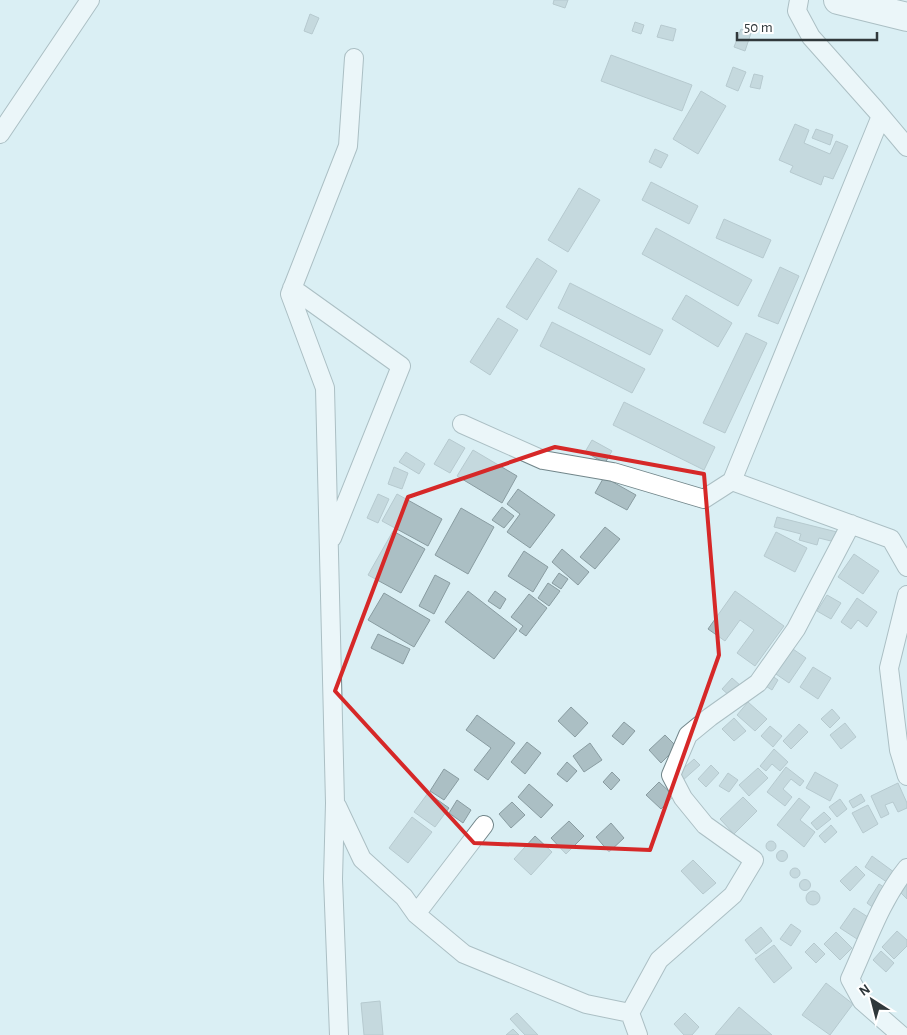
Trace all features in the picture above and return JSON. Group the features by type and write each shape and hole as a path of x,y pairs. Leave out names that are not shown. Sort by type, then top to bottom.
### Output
{"highway":[{"path":"838,0 907,17"}],"street":[{"path":"0,134 90,0"},
{"path":"799,0 797,11 811,37 907,147"},
{"path":"339,1035 332,879 335,803 325,388 290,294 348,146 354,58"},
{"path":"462,424 542,460 613,472 704,499 732,481 881,116"},
{"path":"292,288 401,366 329,545"},
{"path":"732,481 891,539 907,567"},
{"path":"638,1035 630,1013 659,960 733,895 754,860 705,825 683,798 671,775 688,735 758,683 796,629 851,524"},
{"path":"907,595 889,668 907,776"},
{"path":"335,803 362,859 404,896 416,914 464,954 586,1004 630,1013"},
{"path":"416,914 484,825"},
{"path":"901,1035 862,1001 850,979 898,879 907,868"}],"highlighted area":[{"path":"555,447 704,474 719,655 650,850 474,843 335,691 408,497"}],"building":[{"path":"554,0 568,0 565,8 553,4"},
{"path":"310,14 319,18 312,34 304,31"},
{"path":"635,22 644,25 641,34 632,31"},
{"path":"661,25 676,29 673,41 657,37"},
{"path":"741,29 751,33 745,51 734,47"},
{"path":"611,55 692,85 682,111 601,81"},
{"path":"733,67 746,72 738,91 726,86"},
{"path":"754,74 763,76 760,89 750,87"},
{"path":"701,91 726,106 698,154 673,139"},
{"path":"795,124 809,130 804,143 830,154 836,141 848,146 833,179 824,176 821,185 790,172 793,166 779,160"},
{"path":"816,129 833,135 830,145 812,138"},
{"path":"655,149 668,155 661,168 649,162"},
{"path":"651,182 698,206 689,224 642,200"},
{"path":"579,188 600,200 568,252 548,240"},
{"path":"724,219 771,240 763,258 716,238"},
{"path":"656,228 752,280 738,306 642,254"},
{"path":"537,258 557,271 527,320 506,307"},
{"path":"780,267 799,276 778,324 758,316"},
{"path":"570,283 663,330 650,355 558,308"},
{"path":"686,295 732,323 718,347 672,319"},
{"path":"498,318 518,330 490,375 470,362"},
{"path":"552,322 645,369 632,393 540,346"},
{"path":"746,333 767,343 725,433 703,423"},
{"path":"624,402 715,447 704,470 613,425"},
{"path":"449,439 465,448 450,473 434,464"},
{"path":"592,440 612,451 605,463 585,452"},
{"path":"473,450 517,476 502,503 457,476"},
{"path":"406,452 425,464 419,474 399,462"},
{"path":"394,467 408,473 402,489 388,484"},
{"path":"604,477 636,495 627,510 595,493"},
{"path":"518,489 555,515 530,548 507,532 520,514 507,504"},
{"path":"378,494 389,499 378,523 367,518"},
{"path":"397,494 442,519 428,546 382,521"},
{"path":"502,507 514,516 504,528 492,520"},
{"path":"461,508 494,527 468,574 435,555"},
{"path":"777,517 837,532 835,542 819,538 817,545 799,540 801,534 774,527"},
{"path":"605,527 620,539 595,569 580,557"},
{"path":"393,531 425,549 401,593 368,575"},
{"path":"776,532 807,548 795,572 764,556"},
{"path":"562,549 589,572 578,585 552,562"},
{"path":"524,551 548,567 533,592 508,576"},
{"path":"854,554 879,571 863,594 838,577"},
{"path":"559,573 568,579 561,589 552,583"},
{"path":"435,575 450,583 434,614 419,606"},
{"path":"548,583 560,591 549,606 538,598"},
{"path":"468,591 517,629 494,659 445,622"},
{"path":"495,591 506,599 500,609 488,601"},
{"path":"735,591 784,626 755,666 737,653 754,630 740,620 725,641 708,629"},
{"path":"384,593 430,620 414,647 368,620"},
{"path":"529,594 547,608 526,636 519,631 523,626 511,617"},
{"path":"827,595 841,603 831,619 817,611"},
{"path":"857,598 877,612 867,627 858,620 851,629 841,622"},
{"path":"378,634 410,649 403,664 371,648"},
{"path":"790,647 806,658 789,683 773,672"},
{"path":"813,667 831,678 818,699 800,687"},
{"path":"768,673 778,680 772,690 761,683"},
{"path":"732,678 741,686 731,697 722,689"},
{"path":"748,702 767,719 755,731 737,715"},
{"path":"571,707 588,723 575,737 558,721"},
{"path":"832,709 840,718 830,728 821,719"},
{"path":"477,715 515,743 488,780 474,770 491,748 466,730"},
{"path":"734,718 746,731 734,741 722,729"},
{"path":"624,722 635,731 623,745 612,736"},
{"path":"845,723 856,737 841,749 830,735"},
{"path":"799,724 808,732 791,749 783,741"},
{"path":"770,726 782,736 773,747 761,736"},
{"path":"665,735 677,747 661,763 649,750"},
{"path":"527,742 541,753 525,774 511,762"},
{"path":"590,743 602,760 584,772 573,756"},
{"path":"774,749 788,762 780,771 772,764 766,771 760,766"},
{"path":"694,759 700,765 682,781 676,775"},
{"path":"567,762 577,771 567,782 557,774"},
{"path":"711,765 719,773 706,787 698,779"},
{"path":"786,767 804,781 800,786 791,779 783,789 792,797 785,806 767,792"},
{"path":"758,768 768,778 749,796 739,785"},
{"path":"444,769 459,779 444,800 430,791"},
{"path":"612,772 620,780 611,790 603,782"},
{"path":"815,772 838,785 830,801 806,788"},
{"path":"728,773 738,780 729,792 719,786"},
{"path":"659,782 674,796 661,809 646,795"},
{"path":"898,783 907,803 907,808 898,812 893,802 885,805 889,814 881,818 871,796"},
{"path":"529,784 553,805 541,818 518,797"},
{"path":"428,793 449,808 435,827 414,812"},
{"path":"861,794 865,801 853,808 849,801"},
{"path":"743,797 757,811 734,834 720,819"},
{"path":"799,798 810,807 800,820 815,832 804,847 777,825"},
{"path":"840,799 847,809 837,817 829,807"},
{"path":"457,800 471,810 463,823 449,813"},
{"path":"512,802 525,815 511,828 499,814"},
{"path":"868,805 878,824 863,833 852,813"},
{"path":"824,812 831,819 817,830 811,823"},
{"path":"412,817 432,832 408,863 389,848"},
{"path":"569,821 584,836 566,854 551,838"},
{"path":"611,823 624,838 609,852 596,837"},
{"path":"831,825 837,832 825,843 819,836"},
{"path":"535,836 552,852 531,875 514,859"},
{"path":"769,841 773,841 776,846 775,850 769,851 766,848 766,844"},
{"path":"780,851 784,851 787,856 786,860 780,861 777,858 777,854"},
{"path":"872,856 898,875 891,885 865,867"},
{"path":"693,860 716,883 703,894 681,871"},
{"path":"856,866 865,875 850,891 840,881"},
{"path":"793,868 797,868 800,873 799,877 793,878 790,875 790,871"},
{"path":"907,877 907,899 896,888"},
{"path":"803,880 807,880 810,885 809,889 803,890 800,887 800,883"},
{"path":"879,884 887,889 875,909 867,903"},
{"path":"810,891 816,891 820,898 816,905 810,905 806,901 806,895"},
{"path":"854,908 871,919 857,939 840,928"},
{"path":"791,924 801,931 791,946 780,939"},
{"path":"761,927 772,941 756,954 745,940"},
{"path":"897,931 907,940 907,946 894,959 882,947"},
{"path":"836,932 852,948 840,960 824,944"},
{"path":"814,943 825,954 816,963 805,952"},
{"path":"774,945 792,968 774,983 755,959"},
{"path":"881,951 894,963 886,972 873,960"},
{"path":"826,983 853,1004 830,1035 802,1015"},
{"path":"380,1001 383,1035 364,1035 361,1003"},
{"path":"739,1007 772,1035 715,1035"},
{"path":"517,1013 538,1035 525,1035 510,1019"},
{"path":"685,1013 699,1027 692,1035 684,1035 674,1024"},
{"path":"513,1029 519,1035 506,1035"}]}
